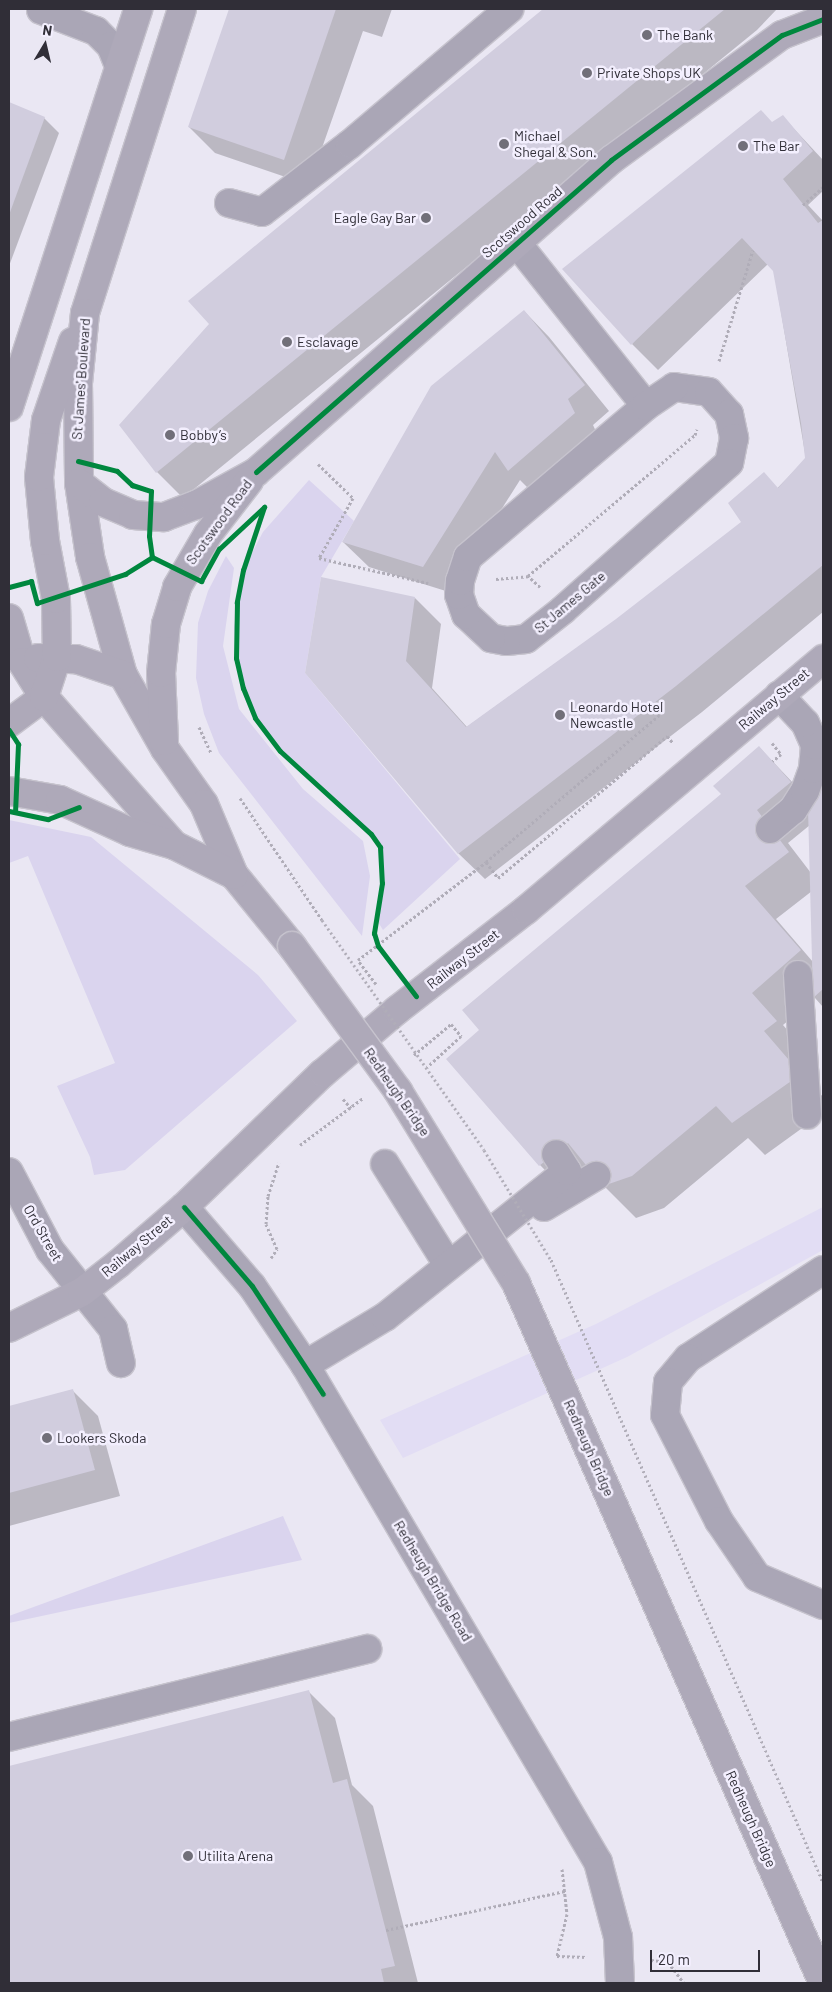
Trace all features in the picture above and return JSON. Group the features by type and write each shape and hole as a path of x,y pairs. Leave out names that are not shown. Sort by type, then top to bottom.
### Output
{"main road":[{"path":"9,407 138,9"},
{"name":"St James' Boulevard","path":"182,9 85,313 78,383 79,483 90,557 123,676 164,749 204,804 234,875"},
{"name":"Scotswood Road","path":"164,749 161,673 166,624 176,587 208,534 256,472 611,160 775,39 793,28 823,19"},
{"path":"9,723 44,697 57,657 56,599 41,512 41,451 52,396 85,313"},
{"name":"Scotswood Road","path":"79,483 103,502 133,515 164,517 196,505 256,472"},
{"path":"9,618 16,665 174,845"},
{"path":"16,665 57,657 99,665 123,676"},
{"name":"Railway Street","path":"9,1328 82,1292 184,1207 323,1073 396,1010 526,910 823,659"},
{"path":"9,791 60,800 130,832 174,845 234,875"},
{"name":"Redheugh Bridge","path":"234,875 292,946 398,1091 516,1283 823,1983"}],"street":[{"path":"229,203 262,212 350,144 509,9"},
{"path":"41,10 96,31 111,46 119,66"},
{"path":"516,242 646,406"},
{"name":"St James Gate","path":"674,387 709,392 729,414 734,438 729,463 563,610 526,639 506,642 491,638 466,614 459,595 460,581 468,557 646,406 674,387"},
{"path":"770,828 793,810 805,791 813,769 815,744 805,722 780,695"},
{"path":"798,975 807,1115"},
{"path":"305,1365 385,1317 567,1171 556,1154"},
{"path":"385,1164 448,1265"},
{"name":"Ord Street","path":"9,1172 50,1250 113,1329 121,1363"},
{"path":"448,1265 596,1176"},
{"name":"Redheugh Bridge Road","path":"184,1207 252,1286 305,1365 598,1862 613,1909 618,1938 620,1983"},
{"path":"820,1599 757,1577 715,1513 665,1415 668,1382 688,1358 823,1270"},
{"path":"9,1737 367,1649"}],"path":[{"path":"803,205 823,187"},
{"path":"313,468 320,462 353,498 319,558 426,583 528,576 695,435 753,250"},
{"path":"528,576 563,610"},
{"path":"378,946 486,862 662,713 653,704"},
{"path":"197,725 213,757"},
{"path":"236,793 322,920"},
{"path":"376,940 383,952"},
{"path":"386,1930 565,1890"}],"shaded area":[{"path":"309,480 354,521 321,577 305,673 460,859 383,930 375,917 382,883 380,847 371,834 280,751 255,718 243,688 236,658 234,627 243,570 263,532"},
{"path":"226,556 234,568 223,646 239,709 303,789 363,841 370,876 362,936 219,753 204,714 196,678 198,623 208,591"},
{"path":"9,820 91,837 258,975 297,1021 125,1170 94,1175 90,1157 57,1086 115,1063 28,856 9,863"},
{"path":"823,1207 823,1250 627,1357 403,1458 380,1420 596,1324"},
{"path":"283,1516 302,1560 9,1623 9,1616"}],"building":[{"path":"229,9 336,9 284,160 188,127"},
{"path":"543,9 725,9 156,473 119,425 209,324 188,301"},
{"path":"9,102 45,117 9,215"},
{"path":"761,110 772,122 783,115 813,151 783,179 818,223 823,220 823,565 676,686 458,854 305,673 321,577 415,597 406,661 466,727 616,619 741,522 728,503 764,472 778,488 805,458 801,423 773,271 742,238 631,345 562,269"},
{"path":"524,310 585,385 568,399 575,413 508,471 495,452 423,567 342,542 431,386"},
{"path":"759,746 791,782 757,810 789,852 745,886 801,950 752,993 777,1021 764,1031 801,1074 732,1123 716,1106 632,1176 603,1186 568,1143 539,1166 446,1059 479,1030 462,1010 721,794 713,786"},
{"path":"823,786 823,989 813,998 808,809"},
{"name":"Lookers Skoda","path":"73,1389 95,1470 9,1493 9,1406"},
{"name":"Utilita Arena","path":"309,1690 333,1783 347,1779 395,1966 381,1969 384,1983 9,1983 9,1766"}],"cycle path":[{"path":"256,472 611,160 782,35 823,19"},
{"path":"78,461 117,471 132,485 151,491 149,536 152,557 201,581 219,549 264,507"},
{"path":"264,507 243,570 237,602 236,658 243,688 255,718 280,751 371,834 380,847 382,883 374,933 378,946 416,996"},
{"path":"9,587 31,581 37,603 125,574 152,557"},
{"path":"9,730 18,744 15,812"},
{"path":"9,811 48,819 79,807"},
{"path":"184,1207 252,1286 323,1394"}],"place":[{"name":"The Bank","path":"647,35"},
{"name":"Private Shops UK","path":"587,73"},
{"name":"Michael Shegal & Son.","path":"504,144"},
{"name":"The Bar","path":"743,146"},
{"name":"Eagle Gay Bar","path":"426,218"},
{"name":"Esclavage","path":"287,342"},
{"name":"Bobby’s","path":"170,435"},
{"name":"Leonardo Hotel Newcastle","path":"560,715"},
{"name":"Lookers Skoda","path":"47,1438"},
{"name":"Utilita Arena","path":"188,1856"}]}
